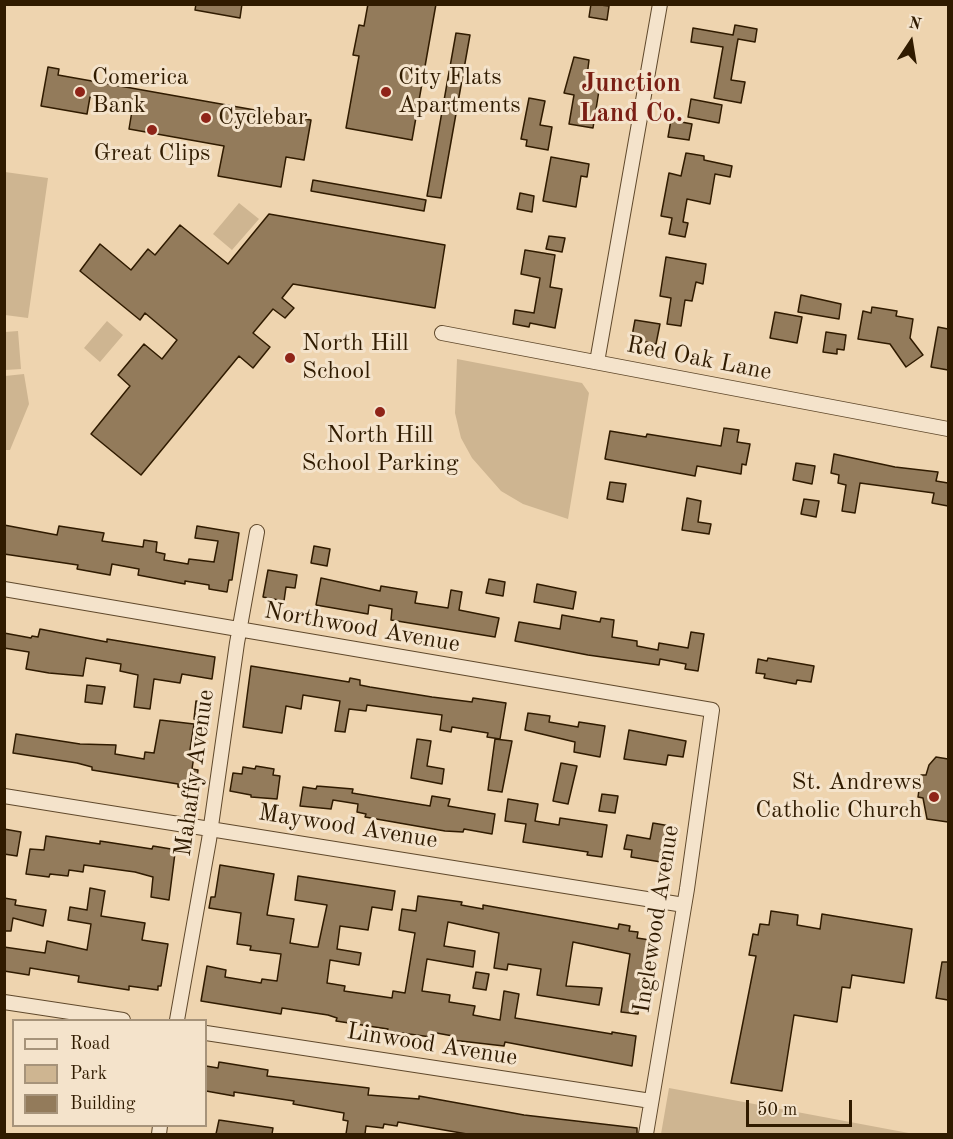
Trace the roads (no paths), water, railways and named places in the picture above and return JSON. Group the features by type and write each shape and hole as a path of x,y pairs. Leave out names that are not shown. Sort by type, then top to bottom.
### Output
{"street":[{"path":"597,362 660,4"},
{"name":"Red Oak Lane","path":"442,333 948,429"},
{"name":"Mahaffy Avenue","path":"177,1019 211,828 239,629 256,532"},
{"name":"Northwood Avenue","path":"4,589 712,710"},
{"name":"Inglewood Avenue","path":"646,1134 684,905 712,710"},
{"name":"Maywood Avenue","path":"4,796 684,905"},
{"path":"4,1002 116,1019"},
{"name":"Linwood Avenue","path":"207,1033 651,1101"}],"place":[{"name":"Comerica Bank","path":"80,92"},
{"name":"City Flats Apartments","path":"386,92"},
{"name":"Cyclebar","path":"206,118"},
{"name":"Great Clips","path":"152,130"},
{"name":"North Hill School","path":"290,358"},
{"name":"North Hill School Parking","path":"380,412"},
{"name":"St. Andrews Catholic Church","path":"934,797"}],"district":[{"name":"Junction Land Co.","path":"631,99"}]}
